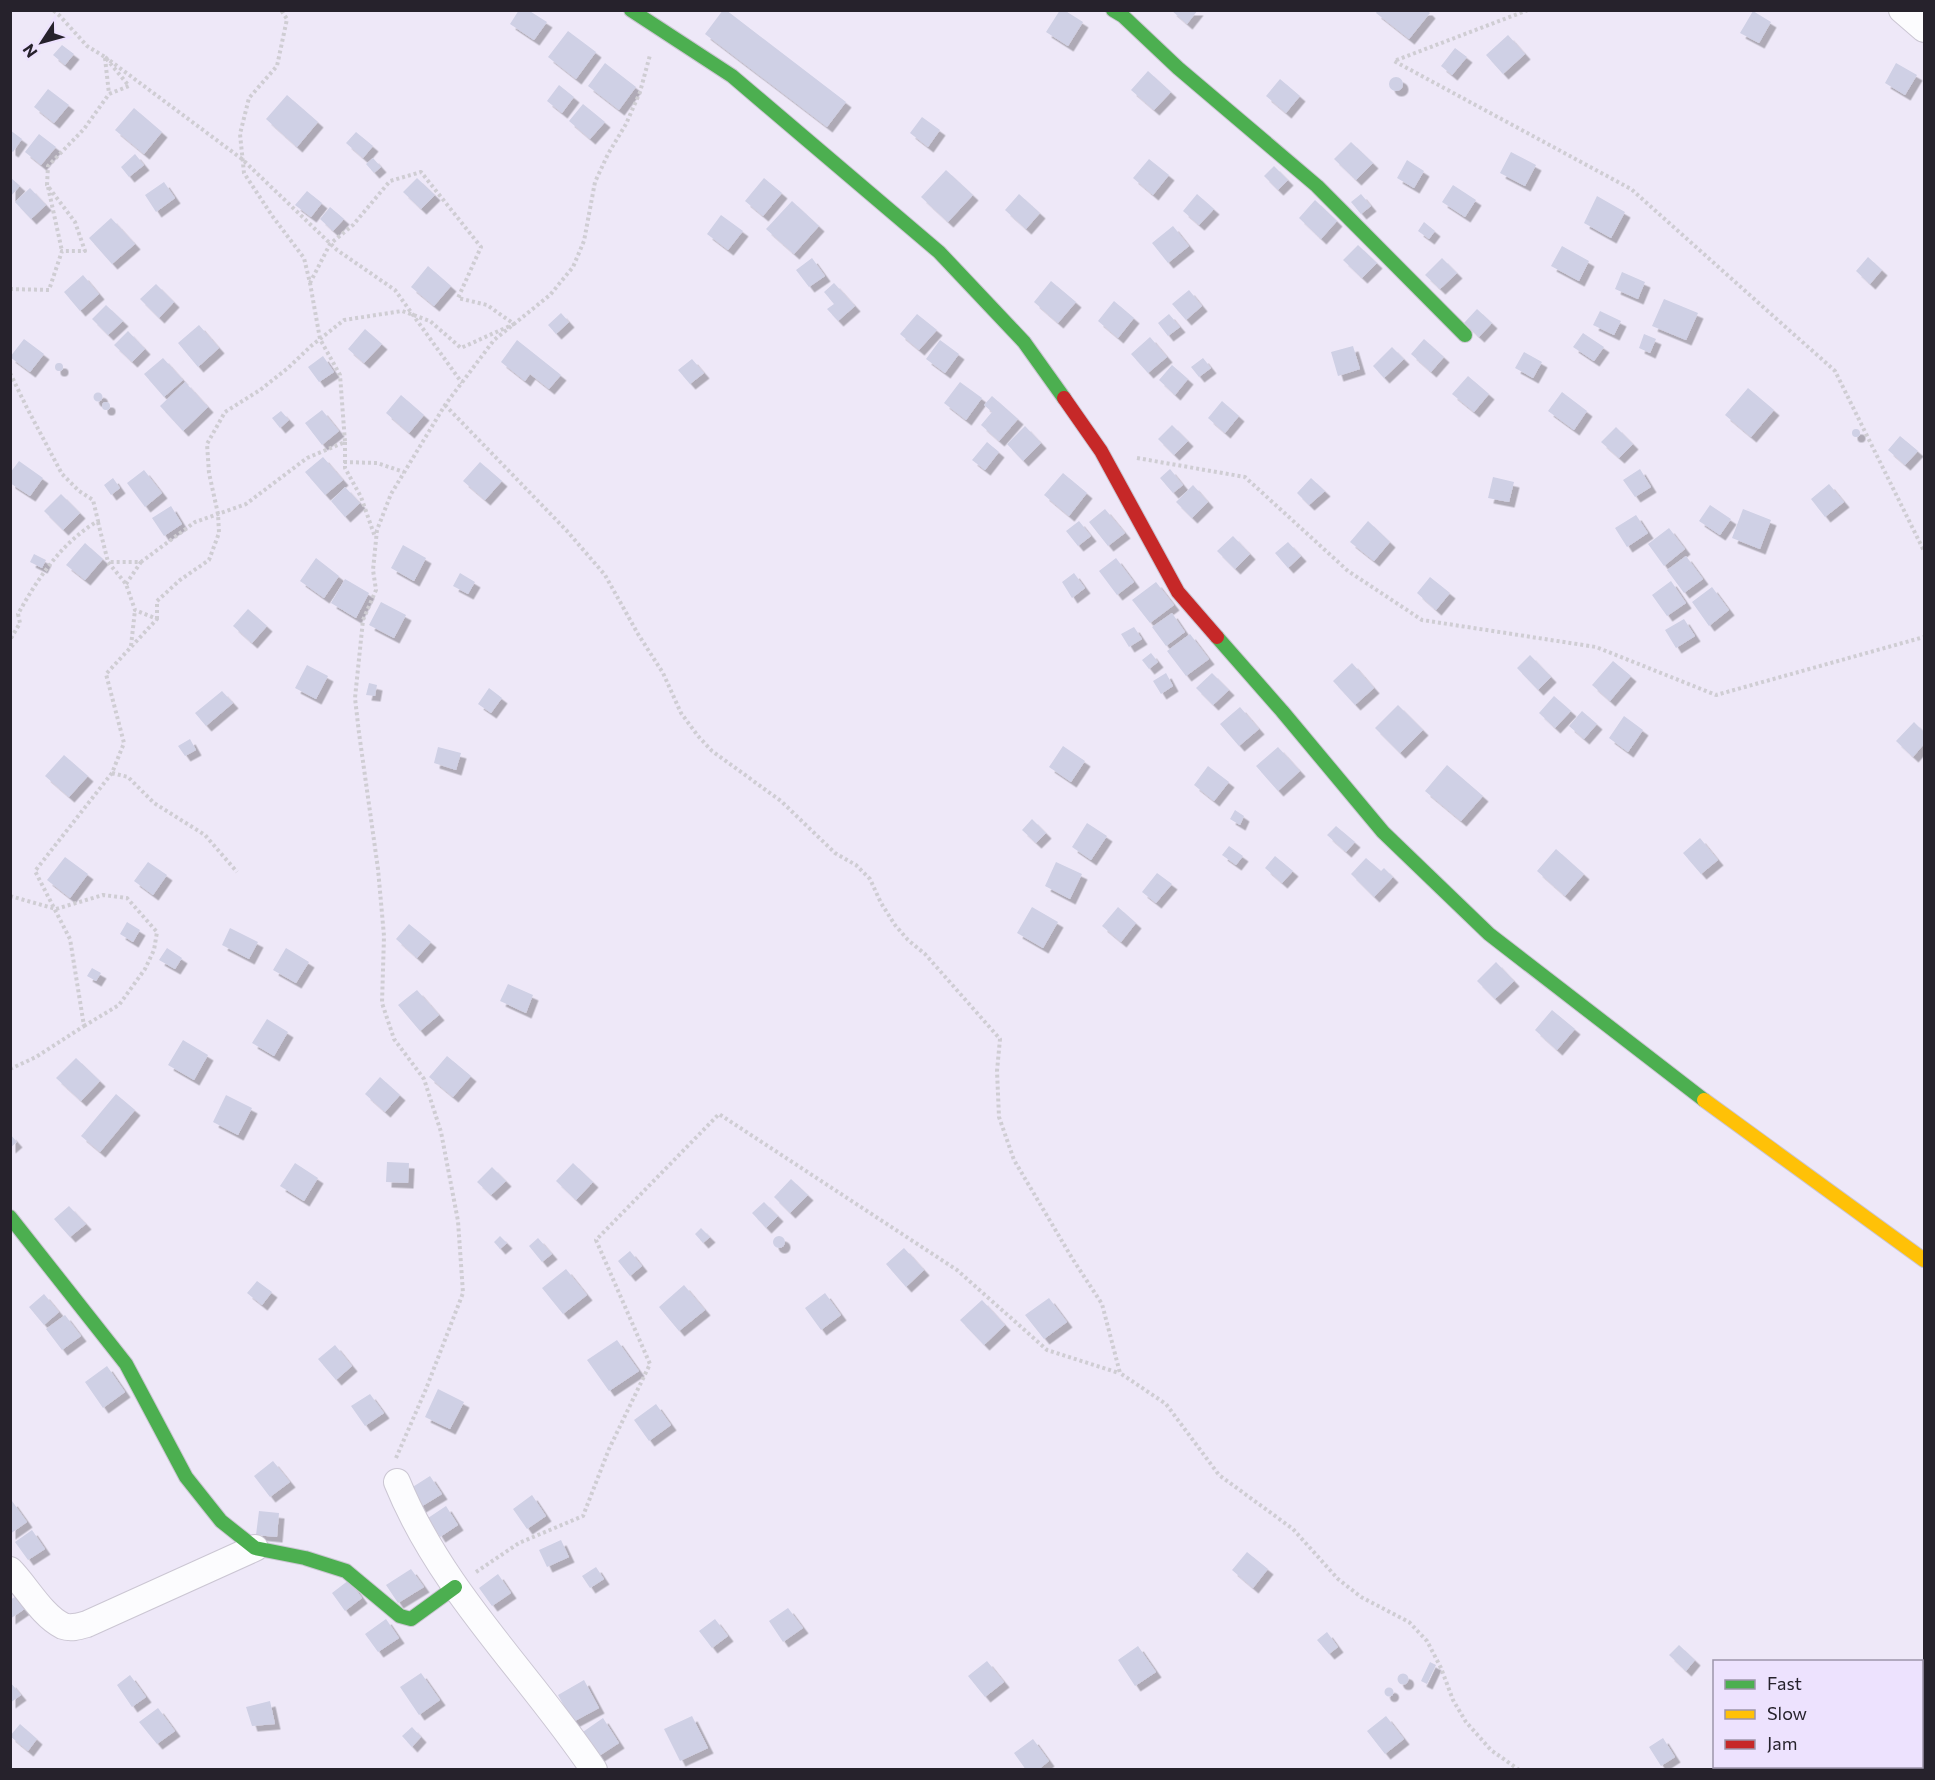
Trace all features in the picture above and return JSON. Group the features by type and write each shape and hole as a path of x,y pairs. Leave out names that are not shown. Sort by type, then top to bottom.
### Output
{"street":[{"path":"631,10 732,76 939,252 1024,342 1101,451 1178,592 1383,832 1489,934 1689,1089 1924,1260"},
{"path":"1113,10 1123,16 1178,68 1317,186 1465,335"},
{"path":"1902,10 1924,29"},
{"path":"10,1216 126,1364 186,1477 220,1521 255,1548 305,1558 346,1571 400,1616 411,1619 455,1587"},
{"path":"397,1482 407,1506 455,1587 573,1738 594,1770"},
{"path":"10,1570 44,1611 64,1626 75,1627 87,1624 255,1548"}],"path":[{"path":"53,10 87,46 242,159 330,244 395,290 462,383"},
{"path":"281,10 287,20 276,66 249,98 240,134 244,172 273,217 304,258 320,339 340,375 345,468 362,497 376,540"},
{"path":"1528,10 1395,61 1631,189 1835,371 1924,551"},
{"path":"397,1482 394,1462 426,1389 463,1293 458,1221 441,1132 424,1079 394,1039 382,1003 384,936 355,698 363,620 376,590 373,570 377,530 391,494 445,405 494,340 550,295 573,267 584,241 595,182 640,92 656,26"},
{"path":"10,289 49,290 62,251 47,185 48,166 84,129 109,94 129,86 105,57"},
{"path":"105,57 109,94"},
{"path":"310,283 330,244 353,225 390,181 421,172 481,247 458,298 487,305 514,324"},
{"path":"47,185 75,222 85,251 62,251"},
{"path":"84,1026 70,939 35,871 112,773 124,743 106,674 158,619 157,602 180,580 209,560 219,533 207,444 220,420 225,412 260,390 344,320 402,311 430,321 461,348 514,324"},
{"path":"10,373 62,474 79,491 93,500 108,562 126,584 135,610 131,647"},
{"path":"445,405 567,531 605,575 663,673 681,713 712,751 781,801 835,853 856,865 870,879 895,925 925,954 1000,1039 997,1071 999,1117 1014,1160 1102,1304 1120,1373"},
{"path":"126,584 141,562 195,522 246,504 307,458 345,442"},
{"path":"1101,451 1245,477 1348,571 1422,620 1596,647 1716,695 1924,637"},
{"path":"344,462 377,463 404,472"},
{"path":"10,640 20,623 18,614 33,588 58,554 82,531 98,521"},
{"path":"108,562 141,562"},
{"path":"135,610 158,619"},
{"path":"112,773 128,777 154,803 205,835 237,872"},
{"path":"10,896 56,909 103,895 127,898 158,932 154,950 145,969 119,1005 36,1057 10,1069"},
{"path":"455,1587 519,1543 583,1516 609,1449 650,1364 596,1240 719,1114 957,1270 1047,1350 1120,1373 1166,1404 1219,1475 1293,1529 1338,1578 1361,1597 1409,1622 1427,1641 1441,1668 1453,1700 1467,1722 1491,1750 1519,1770"}],"building":[{"path":"519,10 528,10 547,22 534,40 510,24"},
{"path":"723,10 846,102 827,127 705,34"},
{"path":"1060,10 1064,10 1083,22 1068,46 1046,32"},
{"path":"1171,10 1198,10 1187,24"},
{"path":"1378,10 1427,10 1430,13 1409,39 1376,13"},
{"path":"1753,11 1771,22 1759,43 1740,33"},
{"path":"568,31 596,52 576,79 548,57"},
{"path":"1508,35 1525,54 1503,74 1486,55"},
{"path":"62,45 74,54 65,65 53,55"},
{"path":"1455,48 1467,57 1452,75 1441,66"},
{"path":"605,63 636,87 619,110 588,86"},
{"path":"1896,63 1917,75 1905,95 1885,83"},
{"path":"1148,71 1171,92 1154,110 1131,90"},
{"path":"1396,77 1401,79 1403,84 1401,89 1396,91 1391,89 1389,84 1391,79"},
{"path":"1280,79 1300,96 1286,113 1266,96"},
{"path":"559,85 574,97 562,113 547,101"},
{"path":"48,89 69,105 54,123 34,107"},
{"path":"287,95 318,122 297,147 266,119"},
{"path":"583,104 605,122 590,139 569,121"},
{"path":"134,108 162,132 144,154 115,130"},
{"path":"922,117 940,130 928,147 910,133"},
{"path":"10,130 22,139 13,152 10,150"},
{"path":"356,132 373,146 363,158 346,143"},
{"path":"39,134 56,147 41,165 25,152"},
{"path":"1351,142 1373,163 1356,180 1334,159"},
{"path":"1511,152 1536,165 1525,186 1500,173"},
{"path":"135,154 144,165 129,177 121,167"},
{"path":"373,158 381,167 374,173 366,164"},
{"path":"1149,159 1169,175 1153,195 1133,178"},
{"path":"1407,160 1424,171 1414,188 1397,178"},
{"path":"1274,166 1288,180 1278,190 1264,176"},
{"path":"946,170 973,195 948,222 921,197"},
{"path":"10,177 20,186 10,197"},
{"path":"417,178 435,195 421,209 403,192"},
{"path":"764,178 782,193 763,216 745,201"},
{"path":"164,182 175,198 156,212 145,195"},
{"path":"1453,185 1476,200 1465,217 1442,202"},
{"path":"30,188 46,205 31,219 15,202"},
{"path":"307,191 322,203 311,217 295,205"},
{"path":"1019,194 1040,213 1026,229 1005,210"},
{"path":"1197,194 1214,209 1199,225 1183,211"},
{"path":"1361,194 1371,206 1361,214 1351,202"},
{"path":"1597,196 1625,212 1611,238 1584,223"},
{"path":"1315,200 1337,221 1321,239 1299,218"},
{"path":"792,201 819,226 794,254 766,229"},
{"path":"330,207 344,219 333,231 320,219"},
{"path":"721,215 743,231 728,250 707,234"},
{"path":"111,218 135,244 112,264 89,238"},
{"path":"1424,222 1435,231 1429,239 1418,231"},
{"path":"1173,226 1189,246 1168,263 1152,243"},
{"path":"1358,245 1377,263 1362,278 1343,260"},
{"path":"1562,246 1589,261 1579,281 1551,266"},
{"path":"1868,257 1882,270 1870,284 1856,271"},
{"path":"812,258 825,276 809,287 796,270"},
{"path":"1442,258 1457,273 1440,289 1425,275"},
{"path":"428,266 451,286 434,306 411,287"},
{"path":"1622,272 1645,282 1638,299 1615,289"},
{"path":"83,275 99,294 80,311 64,292"},
{"path":"1051,281 1076,302 1058,323 1034,302"},
{"path":"834,283 855,306 838,321 827,309 834,304 824,292"},
{"path":"156,284 174,302 159,318 140,299"},
{"path":"1189,290 1202,306 1186,320 1172,304"},
{"path":"1664,299 1698,313 1686,340 1652,326"},
{"path":"1114,301 1134,318 1118,338 1098,321"},
{"path":"106,305 123,321 108,335 92,319"},
{"path":"1477,309 1492,323 1479,337 1464,323"},
{"path":"1600,311 1621,321 1614,335 1593,325"},
{"path":"561,313 569,322 556,334 548,325"},
{"path":"917,314 937,330 919,350 900,334"},
{"path":"1169,314 1180,327 1168,336 1158,323"},
{"path":"199,325 219,348 198,367 178,343"},
{"path":"365,329 382,344 364,363 348,349"},
{"path":"128,331 145,349 132,362 114,345"},
{"path":"1583,333 1604,347 1594,361 1573,347"},
{"path":"1644,334 1656,339 1650,353 1639,348"},
{"path":"1150,337 1167,357 1148,373 1131,354"},
{"path":"24,339 44,354 30,372 10,357"},
{"path":"1424,339 1444,357 1431,372 1411,354"},
{"path":"517,340 561,375 549,389 530,374 525,381 501,362"},
{"path":"940,340 959,354 945,373 926,359"},
{"path":"1353,346 1360,369 1338,376 1331,352"},
{"path":"1392,347 1404,359 1384,378 1373,366"},
{"path":"1524,352 1542,362 1533,378 1515,368"},
{"path":"323,356 334,372 319,382 308,367"},
{"path":"163,358 183,380 164,397 144,374"},
{"path":"1203,358 1211,368 1199,377 1191,367"},
{"path":"692,359 704,373 690,384 678,370"},
{"path":"59,363 63,367 59,371 55,367"},
{"path":"1172,365 1188,379 1175,395 1159,380"},
{"path":"1468,376 1489,394 1474,412 1452,394"},
{"path":"185,382 208,407 183,431 160,406"},
{"path":"960,382 982,398 966,420 944,403"},
{"path":"1748,388 1774,410 1751,437 1725,415"},
{"path":"1562,392 1587,411 1574,430 1548,411"},
{"path":"98,393 102,397 98,401 94,397"},
{"path":"401,395 424,415 409,433 386,413"},
{"path":"992,396 1018,419 999,441 981,425 992,412 984,405"},
{"path":"1222,401 1239,416 1225,433 1208,418"},
{"path":"106,402 110,406 106,410 102,406"},
{"path":"322,410 339,431 322,445 305,423"},
{"path":"281,411 289,420 280,428 272,418"},
{"path":"1172,425 1188,441 1174,455 1158,439"},
{"path":"1025,426 1041,443 1023,461 1007,444"},
{"path":"1616,427 1633,444 1619,458 1601,442"},
{"path":"1856,429 1860,433 1856,437 1852,433"},
{"path":"1900,436 1918,451 1905,465 1888,450"},
{"path":"987,442 999,452 985,470 972,460"},
{"path":"323,457 343,480 325,495 305,472"},
{"path":"19,461 43,478 30,496 10,483 10,473"},
{"path":"480,462 502,481 485,500 463,481"},
{"path":"1170,469 1183,485 1173,493 1160,478"},
{"path":"1640,469 1651,487 1635,497 1623,480"},
{"path":"144,470 162,493 145,507 127,483"},
{"path":"1063,473 1087,493 1069,516 1044,495"},
{"path":"1493,477 1514,482 1509,502 1488,498"},
{"path":"113,478 120,488 111,495 104,485"},
{"path":"1311,478 1325,491 1309,505 1297,493"},
{"path":"1829,484 1844,502 1825,517 1811,499"},
{"path":"1193,485 1208,502 1192,518 1176,502"},
{"path":"345,487 360,503 345,517 331,501"},
{"path":"61,494 80,513 63,530 44,511"},
{"path":"1710,505 1731,519 1720,535 1699,521"},
{"path":"171,506 182,524 164,536 152,518"},
{"path":"1105,509 1125,533 1108,546 1089,522"},
{"path":"1743,509 1771,520 1760,549 1732,538"},
{"path":"1636,515 1648,533 1627,547 1615,528"},
{"path":"1079,521 1091,536 1078,546 1066,531"},
{"path":"1368,521 1390,542 1374,561 1350,542"},
{"path":"1669,528 1685,549 1664,566 1648,544"},
{"path":"1233,536 1250,554 1235,569 1217,551"},
{"path":"1288,542 1301,556 1288,568 1275,553"},
{"path":"85,543 103,559 85,580 66,565"},
{"path":"403,545 426,558 414,581 391,568"},
{"path":"34,554 46,560 42,568 30,562"},
{"path":"1686,556 1703,579 1684,593 1667,570"},
{"path":"316,558 339,576 324,598 300,581"},
{"path":"1116,558 1134,582 1117,595 1099,571"},
{"path":"460,573 475,582 468,594 453,586"},
{"path":"1074,573 1085,588 1072,598 1062,582"},
{"path":"1430,577 1450,593 1436,610 1417,593"},
{"path":"345,579 369,593 356,618 331,603"},
{"path":"1671,581 1686,603 1667,616 1652,595"},
{"path":"1156,582 1174,605 1150,623 1132,600"},
{"path":"1712,587 1729,610 1709,626 1692,602"},
{"path":"381,602 406,615 394,638 369,625"},
{"path":"248,609 267,626 252,643 233,626"},
{"path":"1172,613 1185,632 1166,646 1152,627"},
{"path":"1684,619 1695,636 1676,648 1665,630"},
{"path":"1134,627 1142,639 1129,647 1121,634"},
{"path":"1190,634 1209,659 1186,676 1167,651"},
{"path":"1151,653 1158,662 1149,669 1142,660"},
{"path":"1530,655 1551,677 1538,690 1517,668"},
{"path":"1613,661 1631,676 1610,701 1592,685"},
{"path":"1352,663 1374,688 1355,705 1333,681"},
{"path":"307,665 328,676 316,699 295,688"},
{"path":"1166,673 1173,686 1161,694 1153,681"},
{"path":"1212,673 1229,690 1213,705 1196,688"},
{"path":"369,683 377,685 375,696 366,695"},
{"path":"489,688 502,698 491,713 478,704"},
{"path":"222,691 233,703 206,726 195,713"},
{"path":"1554,696 1571,711 1555,728 1539,713"},
{"path":"1398,705 1423,730 1400,753 1375,728"},
{"path":"1240,707 1259,729 1239,746 1220,724"},
{"path":"1582,711 1597,724 1584,739 1569,726"},
{"path":"1624,716 1643,730 1628,752 1609,738"},
{"path":"1914,722 1924,732 1924,744 1913,757 1896,741"},
{"path":"190,739 196,750 185,756 178,746"},
{"path":"1063,746 1085,761 1071,782 1049,767"},
{"path":"438,747 461,753 456,770 434,763"},
{"path":"1278,747 1300,771 1278,791 1256,766"},
{"path":"64,755 88,776 69,797 45,776"},
{"path":"1447,765 1483,796 1461,821 1425,791"},
{"path":"1208,766 1229,782 1214,801 1194,785"},
{"path":"1235,810 1244,816 1240,825 1230,819"},
{"path":"1032,819 1046,833 1036,843 1022,830"},
{"path":"1087,823 1107,836 1091,860 1072,847"},
{"path":"1336,826 1355,842 1346,852 1327,835"},
{"path":"1700,838 1718,860 1701,874 1683,853"},
{"path":"1229,846 1243,856 1236,865 1222,855"},
{"path":"1556,849 1584,874 1565,896 1537,871"},
{"path":"1275,856 1293,871 1282,883 1265,868"},
{"path":"65,857 88,874 70,898 47,880"},
{"path":"1366,858 1381,871 1384,868 1393,877 1374,897 1351,874"},
{"path":"148,862 167,875 153,895 134,881"},
{"path":"1056,862 1082,874 1070,899 1045,886"},
{"path":"1157,873 1172,884 1156,903 1142,892"},
{"path":"1032,907 1058,922 1043,948 1017,933"},
{"path":"1118,907 1136,923 1121,942 1102,926"},
{"path":"127,922 140,930 133,942 120,934"},
{"path":"409,924 431,942 417,958 396,939"},
{"path":"230,928 258,942 249,959 222,945"},
{"path":"167,948 182,958 175,969 159,960"},
{"path":"286,948 309,962 296,983 273,970"},
{"path":"1496,962 1514,981 1495,999 1477,981"},
{"path":"92,968 101,973 96,981 87,976"},
{"path":"508,984 533,995 526,1013 500,1001"},
{"path":"417,990 439,1015 420,1031 398,1005"},
{"path":"1552,1010 1575,1029 1557,1050 1535,1030"},
{"path":"267,1019 288,1032 274,1056 252,1043"},
{"path":"183,1040 208,1055 194,1080 168,1065"},
{"path":"447,1056 471,1076 453,1097 429,1077"},
{"path":"76,1058 100,1081 81,1101 56,1078"},
{"path":"380,1077 400,1095 385,1112 365,1094"},
{"path":"116,1094 135,1110 100,1152 81,1136"},
{"path":"226,1095 252,1108 238,1135 213,1122"},
{"path":"10,1134 17,1142 10,1148"},
{"path":"387,1162 409,1163 408,1183 386,1182"},
{"path":"295,1163 318,1178 304,1201 280,1186"},
{"path":"573,1163 593,1182 576,1200 556,1181"},
{"path":"492,1167 506,1181 491,1195 477,1182"},
{"path":"791,1179 808,1195 790,1213 774,1197"},
{"path":"764,1202 778,1216 766,1228 752,1213"},
{"path":"69,1206 86,1224 70,1237 54,1219"},
{"path":"701,1228 710,1237 703,1243 695,1234"},
{"path":"500,1236 507,1243 500,1249 494,1242"},
{"path":"781,1236 785,1242 781,1248 777,1248 773,1240"},
{"path":"538,1238 552,1254 542,1262 529,1246"},
{"path":"904,1248 924,1270 906,1287 886,1264"},
{"path":"630,1251 642,1266 630,1276 618,1261"},
{"path":"566,1269 587,1295 563,1314 542,1288"},
{"path":"257,1281 272,1292 262,1305 247,1293"},
{"path":"684,1285 705,1310 679,1331 659,1307"},
{"path":"825,1293 841,1315 821,1330 805,1308"},
{"path":"44,1294 59,1312 44,1325 29,1307"},
{"path":"1049,1298 1067,1322 1044,1339 1025,1315"},
{"path":"982,1300 1005,1325 984,1345 960,1320"},
{"path":"65,1315 81,1336 62,1350 46,1329"},
{"path":"617,1340 639,1371 609,1391 587,1360"},
{"path":"335,1345 352,1366 336,1380 318,1359"},
{"path":"107,1366 125,1392 103,1408 85,1382"},
{"path":"438,1389 464,1402 450,1429 425,1417"},
{"path":"370,1394 384,1413 365,1426 351,1406"},
{"path":"656,1404 671,1425 649,1441 634,1420"},
{"path":"273,1461 290,1482 270,1497 254,1476"},
{"path":"430,1476 442,1494 419,1508 408,1490"},
{"path":"532,1495 546,1516 527,1529 513,1509"},
{"path":"12,1501 27,1522 10,1534 10,1503"},
{"path":"446,1506 458,1525 440,1537 428,1518"},
{"path":"259,1511 279,1513 277,1537 256,1535"},
{"path":"32,1530 45,1549 28,1560 15,1542"},
{"path":"561,1540 569,1557 547,1567 539,1550"},
{"path":"1247,1552 1268,1569 1253,1588 1232,1570"},
{"path":"596,1567 604,1579 590,1588 582,1576"},
{"path":"411,1569 424,1587 398,1603 386,1585"},
{"path":"498,1574 511,1593 492,1606 479,1588"},
{"path":"349,1580 362,1598 345,1611 332,1593"},
{"path":"18,1595 26,1608 10,1619 10,1600"},
{"path":"788,1608 803,1628 783,1642 769,1621"},
{"path":"386,1619 399,1638 378,1652 365,1634"},
{"path":"715,1619 728,1636 712,1648 699,1631"},
{"path":"1327,1632 1338,1647 1329,1654 1317,1640"},
{"path":"1679,1645 1695,1660 1686,1671 1669,1655"},
{"path":"1138,1646 1156,1672 1135,1686 1118,1660"},
{"path":"987,1661 1004,1682 985,1697 968,1676"},
{"path":"1430,1662 1436,1665 1427,1684 1421,1681"},
{"path":"421,1673 440,1700 419,1715 400,1687"},
{"path":"1403,1673 1409,1679 1403,1685 1397,1679"},
{"path":"130,1675 146,1697 132,1707 117,1685"},
{"path":"584,1680 599,1708 573,1722 558,1695"},
{"path":"10,1682 21,1695 10,1703"},
{"path":"1389,1687 1394,1692 1389,1697 1384,1692"},
{"path":"270,1701 275,1724 252,1726 246,1707"},
{"path":"158,1708 175,1731 157,1744 139,1722"},
{"path":"692,1716 708,1748 680,1761 664,1729"},
{"path":"1386,1716 1404,1739 1385,1754 1367,1731"},
{"path":"603,1718 619,1743 596,1758 580,1734"},
{"path":"20,1724 37,1739 28,1751 10,1736"},
{"path":"412,1727 421,1737 412,1747 402,1736"},
{"path":"1663,1738 1675,1757 1661,1766 1649,1747"},
{"path":"1033,1739 1049,1761 1038,1770 1026,1770 1014,1753"}],"traffic: fast":[{"path":"631,10 732,76 939,252 1024,342 1064,398"},
{"path":"1113,10 1123,16 1178,68 1317,186 1465,335"},
{"path":"1217,637 1383,832 1489,934 1704,1100"},
{"path":"10,1217 126,1364 186,1477 221,1521 255,1548 305,1558 346,1571 400,1616 411,1619 455,1587"}],"traffic: slow":[{"path":"1704,1100 1924,1260"}],"traffic: jam":[{"path":"1064,398 1101,451 1178,592 1217,637"}]}
